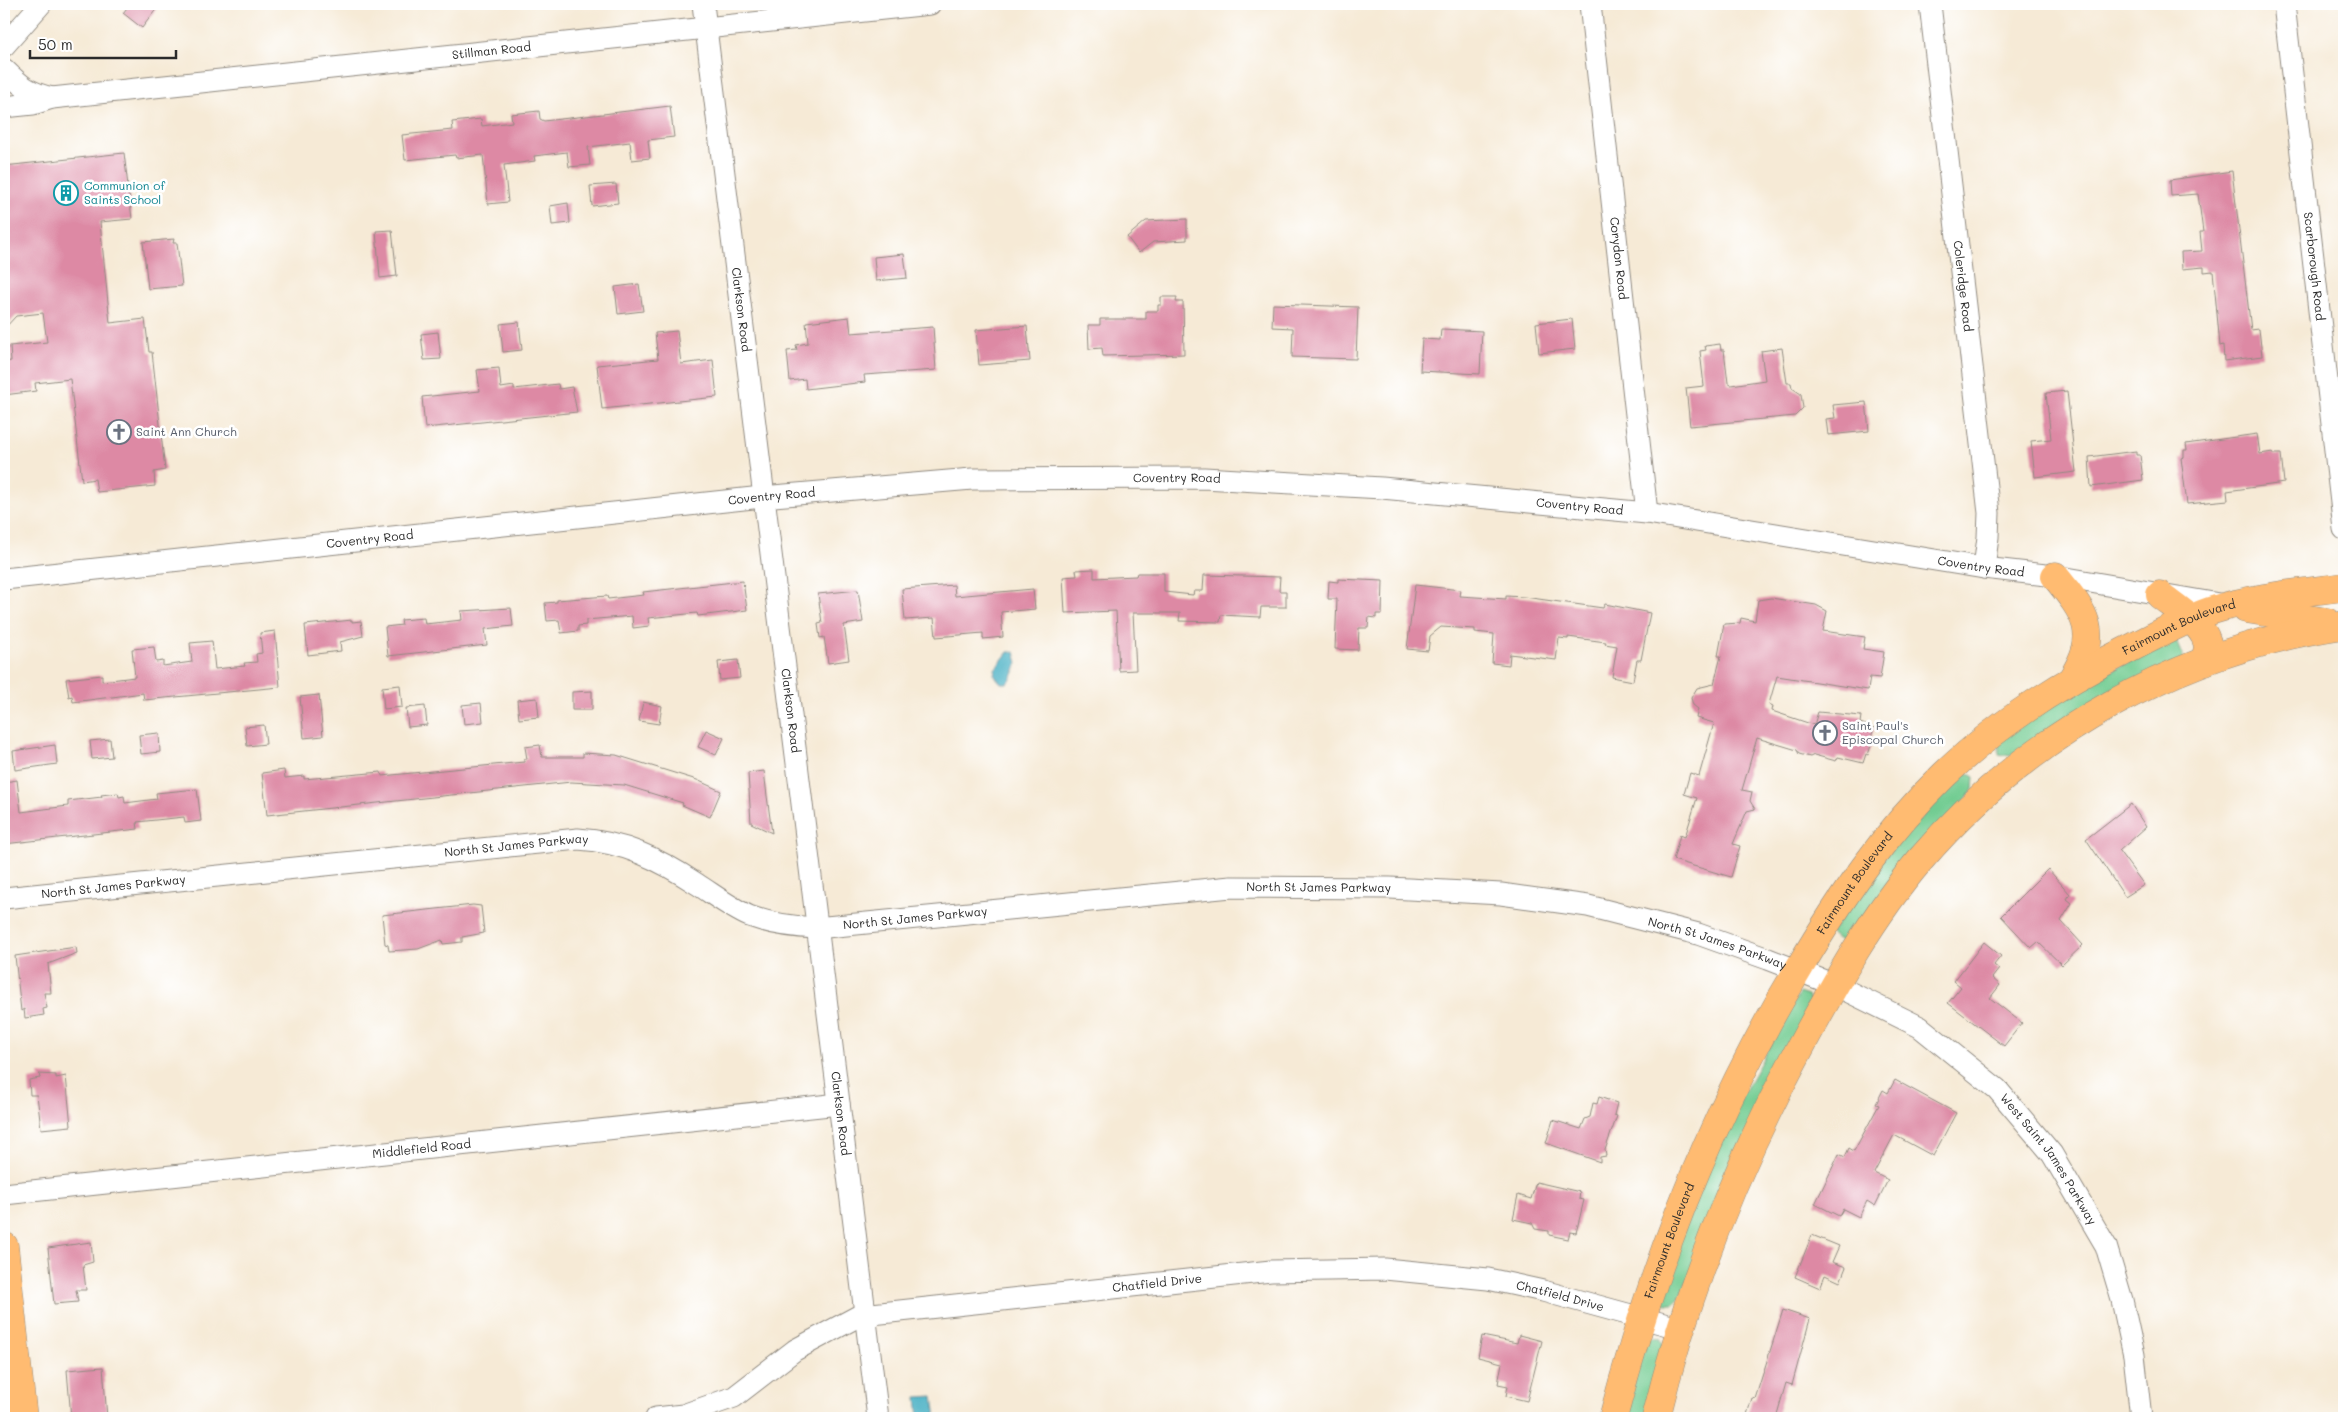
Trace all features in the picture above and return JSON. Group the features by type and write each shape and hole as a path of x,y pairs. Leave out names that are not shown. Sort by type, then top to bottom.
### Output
{"main road":[{"path":"2055,576 2080,608 2088,630 2085,653 2072,680"},
{"name":"Fairmount Boulevard","path":"1613,1418 1642,1318 1673,1228 1714,1129 1756,1044 1835,907 1869,859 1904,817 1943,776 1975,748 2024,709 2072,680 2190,619 2227,606 2281,595 2344,587"},
{"path":"2160,595 2190,619 2207,640 2204,661"},
{"name":"Coventry Road","path":"2227,606 2344,624"},
{"path":"1656,1418 1682,1329 1707,1254 1741,1168 1788,1070 1835,985 1883,909 1920,860 1962,815 2001,780 2046,744 2100,710 2157,681 2204,661 2305,632 2344,624"},
{"path":"1975,748 2001,780"},
{"path":"4,1246 23,1418"}],"street":[{"path":"4,46 40,4"},
{"name":"Clarkson Road","path":"703,4 762,497 878,1418"},
{"name":"Stillman Road","path":"4,107 33,104 52,98 930,4"},
{"name":"Corydon Road","path":"1590,4 1647,513"},
{"name":"Coleridge Road","path":"1930,4 1989,513 1984,568"},
{"name":"Scarborough Road","path":"2284,4 2344,529"},
{"name":"Stillman Road","path":"4,69 31,93 52,98"},
{"name":"Coventry Road","path":"4,579 762,497 972,479 1204,478 1374,487 1647,513 1984,568 2055,576 2227,606"},
{"name":"North St James Parkway","path":"4,898 578,839 615,844 646,854 748,915 775,924 816,928 1231,887 1390,888 1501,894 1588,906 1698,934 1835,985"},
{"name":"West Saint James Parkway","path":"1835,985 1920,1027 1997,1090 2052,1154 2106,1246 2122,1300 2134,1354 2141,1418"},
{"name":"Middlefield Road","path":"4,1194 839,1104"},
{"name":"Chatfield Drive","path":"656,1418 683,1415 734,1397 795,1350 866,1312 875,1314 1270,1271 1385,1269 1488,1279 1543,1291 1682,1329"}],"green space":[{"path":"2173,640 2176,641 2184,660 2010,756 1999,754 1999,742 2062,696"},
{"path":"1967,773 1974,777 1973,790 1847,945 1830,934 1874,869 1960,775"},
{"path":"1799,993 1808,996 1811,1001 1679,1299 1673,1304 1666,1304 1661,1301 1663,1282 1727,1123"},
{"path":"1651,1337 1660,1338 1663,1344 1646,1418 1623,1418 1645,1341"}],"water":[{"path":"1008,652 1015,652 1018,663 1011,679 1007,683 1001,683 994,675 995,669"},
{"path":"933,1396 936,1418 919,1418 917,1397"}],"building":[{"path":"130,4 160,4 142,28 123,13"},
{"path":"670,106 674,137 648,140 650,158 632,160 630,142 588,147 590,165 569,167 567,152 534,156 535,161 504,165 508,202 488,204 483,155 456,158 455,155 405,160 402,135 453,130 452,122 481,119 482,126 512,122 511,114 539,111 540,119 544,121"},
{"path":"124,153 132,219 100,222 110,323 145,319 149,352 152,352 165,470 154,472 155,486 97,492 95,479 82,481 70,379 35,383 36,391 4,395 4,362 11,361 10,346 47,342 43,313 16,316 4,329 4,166"},
{"path":"2232,171 2251,330 2259,329 2262,356 2224,361 2223,345 2220,346 2213,271 2204,272 2204,267 2182,269 2181,252 2202,251 2200,232 2203,232 2198,194 2171,196 2170,180"},
{"path":"616,184 618,203 592,206 590,186"},
{"path":"568,203 570,223 552,225 550,206"},
{"path":"1187,219 1187,240 1153,242 1139,253 1127,237 1146,221"},
{"path":"392,230 397,276 380,278 376,231"},
{"path":"174,239 173,243 177,243 182,286 148,289 143,242"},
{"path":"904,254 907,278 876,281 874,257"},
{"path":"639,284 643,311 618,314 615,287"},
{"path":"1161,297 1177,297 1176,302 1183,302 1184,354 1103,356 1102,348 1089,349 1088,325 1100,325 1100,319 1146,319 1146,311 1158,311 1158,305 1161,305"},
{"path":"1273,304 1358,307 1356,359 1292,357 1293,328 1272,327"},
{"path":"849,317 851,333 933,327 936,370 864,375 865,382 806,389 805,379 790,381 787,351 797,350 796,345 808,343 806,322"},
{"path":"1572,319 1575,349 1539,353 1536,323"},
{"path":"519,322 522,350 503,352 500,324"},
{"path":"1027,326 1030,361 979,365 976,330"},
{"path":"1441,329 1482,331 1480,374 1420,371 1422,339 1440,340"},
{"path":"677,331 681,364 713,360 717,397 602,409 597,365 658,359 655,333"},
{"path":"438,332 441,359 424,360 421,334"},
{"path":"1720,344 1721,350 1724,350 1728,383 1731,385 1765,380 1761,351 1782,348 1787,383 1791,383 1792,388 1801,394 1803,408 1795,416 1690,426 1686,388 1704,386 1700,351 1706,350 1705,346"},
{"path":"499,368 501,388 514,386 514,389 558,384 559,389 572,387 577,412 425,428 422,397 480,391 477,370"},
{"path":"2067,391 2076,472 2035,477 2031,441 2051,439 2046,393"},
{"path":"1866,402 1869,431 1828,435 1826,419 1835,418 1833,405"},
{"path":"2257,434 2260,454 2273,452 2273,454 2281,454 2284,483 2227,491 2228,500 2187,504 2181,458 2184,457 2184,450 2187,450 2186,444"},
{"path":"2136,451 2136,455 2140,455 2143,480 2091,487 2089,457"},
{"path":"1094,569 1094,578 1136,576 1137,573 1164,573 1164,592 1193,595 1194,591 1203,591 1204,575 1280,577 1279,591 1286,591 1286,607 1261,607 1260,617 1221,615 1220,622 1179,621 1180,613 1133,613 1136,670 1119,671 1116,611 1065,613 1063,577 1077,576 1076,570"},
{"path":"1338,579 1383,581 1382,614 1376,614 1376,618 1369,617 1368,628 1359,628 1358,650 1335,649 1337,599 1328,599 1329,581 1338,582"},
{"path":"743,581 747,610 698,616 697,613 648,618 649,626 633,628 632,616 586,620 586,625 578,626 578,631 561,633 559,620 547,621 545,603 557,602 557,600 607,596 608,599 644,595 643,592"},
{"path":"954,585 955,596 1033,589 1035,609 1001,612 1003,637 983,639 983,633 936,637 934,618 905,620 902,589"},
{"path":"1415,585 1461,590 1460,596 1506,599 1506,596 1524,597 1603,608 1605,604 1650,613 1641,660 1637,660 1633,681 1612,677 1617,646 1605,644 1606,642 1568,637 1568,639 1559,638 1556,660 1510,654 1509,665 1492,663 1494,634 1475,632 1475,629 1441,627 1430,636 1428,651 1407,649"},
{"path":"858,590 863,622 844,625 849,660 828,663 824,637 820,638 818,624 822,623 818,594"},
{"name":"Saint Paul's Episcopal Church","path":"1771,598 1816,605 1827,611 1823,631 1865,637 1863,649 1884,652 1880,678 1870,677 1868,690 1777,676 1769,704 1773,706 1772,711 1814,725 1818,712 1861,716 1860,723 1874,728 1871,738 1873,739 1868,755 1866,754 1863,763 1838,757 1836,761 1814,755 1810,757 1799,754 1797,750 1757,738 1742,790 1752,792 1750,801 1755,809 1747,811 1733,844 1740,846 1731,877 1673,860 1680,835 1685,837 1697,798 1684,794 1690,773 1699,776 1714,723 1696,718 1698,709 1693,705 1691,698 1697,688 1714,684 1721,656 1718,656 1724,624 1740,623 1741,618 1755,621 1758,600"},
{"path":"511,608 513,626 485,629 487,645 388,656 385,627 402,625 401,620 424,618 425,624 462,620 461,611"},
{"path":"352,620 352,622 361,621 363,636 340,642 341,651 308,655 305,625"},
{"path":"275,631 280,687 144,700 143,693 73,702 72,696 69,697 66,679 102,675 102,681 135,677 132,649 154,647 156,662 163,661 163,666 192,662 190,643 212,641 215,669 245,666 244,663 257,662 256,654 262,653 260,633"},
{"path":"738,660 740,678 720,680 718,662"},
{"path":"400,685 402,707 384,709 382,687"},
{"path":"592,691 592,710 572,710 572,692"},
{"path":"319,695 323,736 304,738 300,697"},
{"path":"537,698 539,717 519,719 517,700"},
{"path":"643,702 662,706 659,724 639,721"},
{"path":"481,703 483,722 464,724 462,705"},
{"path":"425,706 427,725 408,727 406,708"},
{"path":"264,725 266,744 247,746 245,727"},
{"path":"706,730 724,738 716,755 698,747"},
{"path":"159,733 160,752 141,754 139,735"},
{"path":"110,739 112,757 92,759 90,741"},
{"path":"55,745 57,764 15,770 13,751"},
{"path":"540,745 542,757 583,757 583,753 616,755 697,780 721,791 710,817 682,805 683,803 624,785 571,782 267,815 262,773 284,770 285,778 304,776 304,779 381,772 382,776 524,762 524,759 527,759 525,747"},
{"path":"764,771 772,833 751,823 748,773"},
{"path":"17,780 21,812 68,806 68,801 102,797 101,795 118,793 119,797 124,796 125,803 157,799 156,793 197,789 201,821 185,823 184,817 137,822 138,829 4,844 4,782"},
{"path":"2131,804 2146,827 2119,851 2144,885 2125,897 2086,839"},
{"path":"2048,869 2070,894 2067,899 2072,903 2061,921 2083,945 2062,965 2038,942 2031,948 2001,916"},
{"path":"473,905 481,906 484,933 462,937 462,942 443,944 442,940 418,949 389,951 388,945 385,944 382,915"},
{"path":"1984,942 2001,956 1994,965 1999,969 1992,978 2000,985 1990,998 2022,1023 2004,1046 1948,1003 1961,987 1954,981"},
{"path":"76,947 77,953 48,964 51,993 44,993 47,1008 43,1009 44,1015 25,1018 24,1009 21,1011 15,956"},
{"path":"39,1074 56,1075 56,1078 66,1076 71,1126 41,1129 37,1095 30,1095 29,1080 40,1078"},
{"path":"1895,1080 1956,1113 1933,1156 1894,1135 1874,1173 1888,1180 1875,1206 1867,1201 1859,1217 1843,1209 1839,1216 1815,1204 1839,1154 1845,1157 1849,1148 1854,1151 1879,1105 1876,1104 1883,1090 1888,1093"},
{"path":"1599,1097 1617,1103 1614,1115 1617,1116 1605,1150 1606,1156 1600,1157 1600,1162 1546,1143 1553,1120 1581,1129 1585,1119 1590,1117 1593,1103 1597,1104"},
{"path":"1536,1182 1580,1192 1579,1199 1584,1200 1576,1233 1570,1232 1568,1239 1549,1235 1549,1231 1535,1229 1532,1223 1513,1219 1518,1195 1531,1199"},
{"path":"1812,1235 1839,1246 1832,1262 1846,1267 1840,1282 1825,1275 1820,1288 1795,1277"},
{"path":"91,1242 93,1262 83,1265 86,1290 76,1290 78,1302 54,1304 48,1248"},
{"path":"1783,1310 1810,1319 1792,1385 1786,1383 1776,1418 1746,1418 1752,1398 1755,1399"},
{"path":"1519,1335 1542,1341 1527,1401 1506,1396 1508,1386 1498,1384 1502,1363 1478,1357 1482,1336 1517,1343"},
{"path":"103,1367 107,1418 71,1418 67,1370"}],"place":[{"name":"Communion of Saints School","path":"66,193"},
{"name":"Saint Ann Church","path":"119,432"},
{"name":"Saint Paul's Episcopal Church","path":"1825,733"}]}
